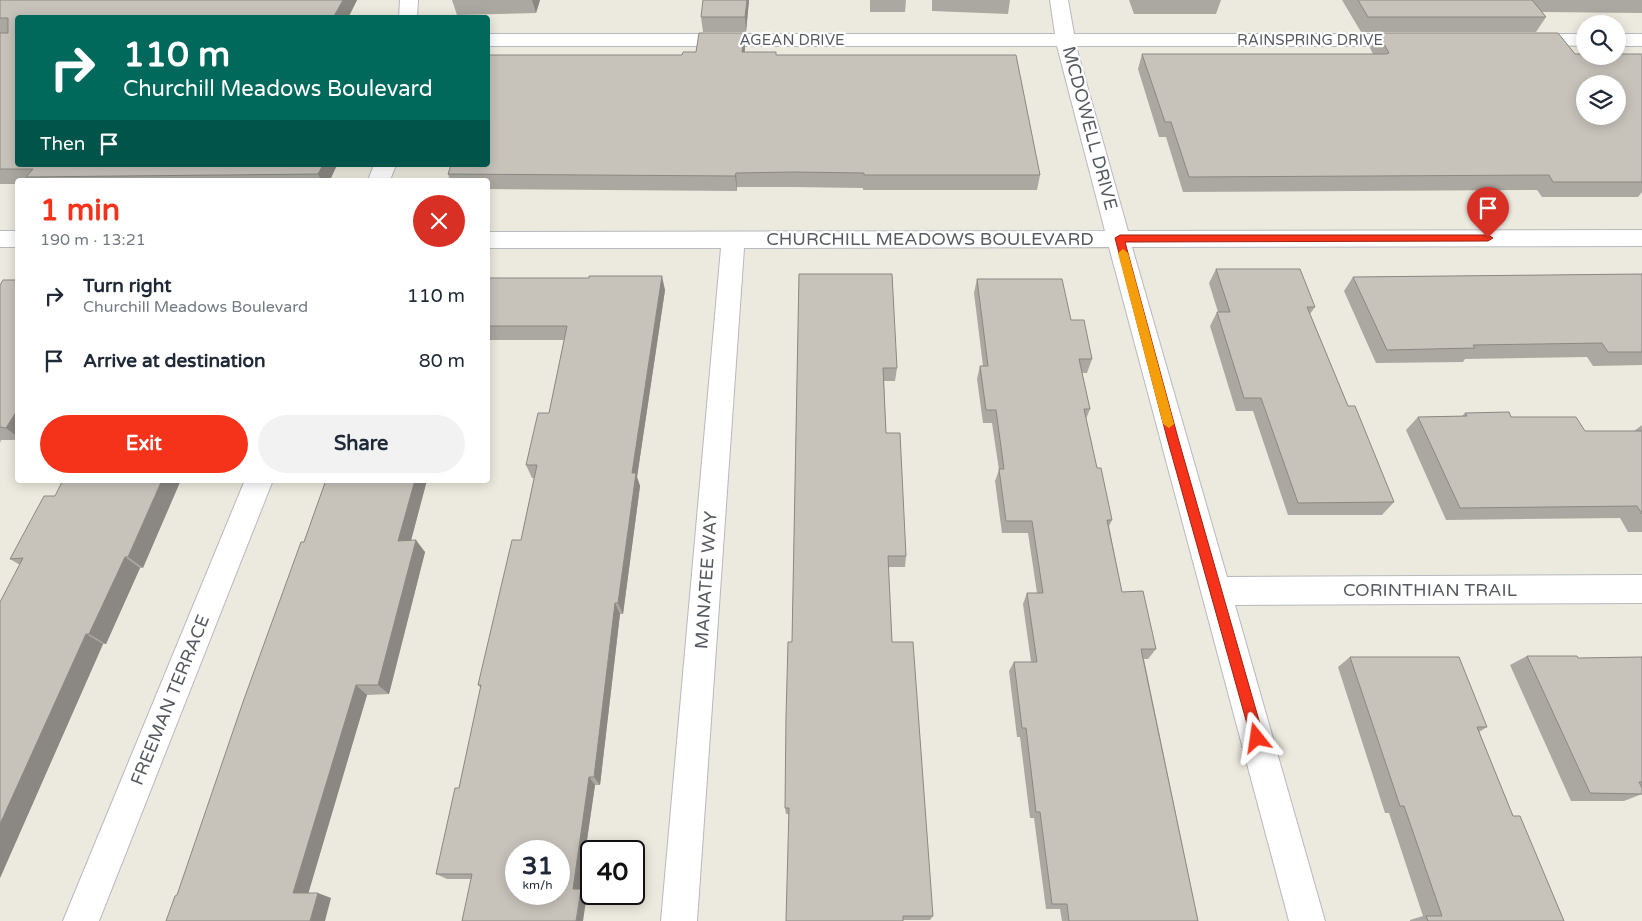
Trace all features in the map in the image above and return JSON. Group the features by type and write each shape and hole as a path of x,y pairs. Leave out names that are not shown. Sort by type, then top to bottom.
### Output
{"street":[{"path":"408,15 409,0"},
{"name":"MCDOWELL DRIVE","path":"1060,0 1069,60 1120,238 1173,438 1218,592 1307,921"},
{"name":"RAINSPRING DRIVE","path":"1066,39 1428,40"},
{"name":"AGEAN DRIVE","path":"490,40 1066,39"},
{"path":"1506,40 1576,40"},
{"path":"1626,40 1642,40"},
{"name":"CHURCHILL MEADOWS BOULEVARD","path":"490,240 1642,238"},
{"path":"0,239 15,239"},
{"name":"MANATEE WAY","path":"679,921 733,240"},
{"name":"FREEMAN TERRACE","path":"81,921 258,483"},
{"name":"CORINTHIAN TRAIL","path":"1218,592 1642,589"}],"building":[{"path":"0,0 343,0 335,15 15,15 15,167 322,167 318,174 26,177 33,169 0,169 0,33 8,33 8,18 0,18"},
{"path":"703,0 747,0 745,17 701,17"},
{"path":"1358,0 1532,0 1546,17 1368,17"},
{"path":"699,33 744,33 742,52 776,52 776,55 1016,55 1040,175 864,175 864,173 793,172 736,173 735,176 448,174 450,167 490,167 490,55 682,55 683,52 696,52"},
{"path":"1378,33 1558,33 1576,54 1576,65 1626,65 1626,54 1642,54 1642,182 1553,182 1549,175 1189,177 1171,122 1165,122 1142,54 1389,53"},
{"path":"1216,269 1300,269 1315,307 1307,307 1348,406 1355,406 1394,502 1298,503 1261,398 1244,398 1217,312 1230,312"},
{"path":"799,274 892,274 897,368 883,368 886,433 900,433 906,556 888,556 892,642 913,642 933,916 903,916 903,921 786,921 789,808 785,808 786,716 788,642 792,642"},
{"path":"1642,274 1642,352 1608,352 1602,343 1473,345 1475,348 1387,350 1353,277"},
{"path":"662,276 632,473 636,473 618,603 615,603 594,777 589,777 573,889 580,889 576,921 462,921 472,874 436,874 455,788 459,788 481,685 478,685 512,540 521,540 537,465 526,465 538,413 549,413 567,326 490,326 490,278"},
{"path":"977,279 1062,279 1071,320 1084,320 1092,359 1079,359 1090,409 1084,409 1097,468 1101,468 1112,520 1107,520 1122,592 1143,591 1156,649 1141,649 1198,921 1069,921 1067,904 1052,904 1040,812 1036,812 1026,728 1022,728 1014,662 1037,662 1027,593 1043,593 1032,521 1006,521 999,469 1004,469 996,410 986,410 980,366 988,366"},
{"path":"3,280 15,280 15,414 6,428 0,427 0,285"},
{"path":"1509,412 1511,417 1576,417 1585,431 1642,431 1642,514 1637,506 1460,508 1418,417 1467,416 1465,413"},
{"path":"62,483 161,483 128,557 125,557 89,634 86,634 0,824 0,602 23,558 10,559 44,496 55,496"},
{"path":"325,483 414,483 398,541 416,540 378,685 356,685 293,893 318,893 310,921 166,921 177,895 243,702 301,542 304,542"},
{"path":"1527,656 1577,656 1578,658 1642,657 1642,782 1639,782 1642,794 1590,793"},
{"path":"1350,657 1459,657 1487,727 1477,727 1513,816 1520,816 1564,921 1428,921 1426,916 1442,916 1404,806 1400,806"}],"slow traffic":[{"path":"1123,253 1169,424"}],"route":[{"path":"1257,738 1218,592 1173,438 1120,238 1488,238"}]}
